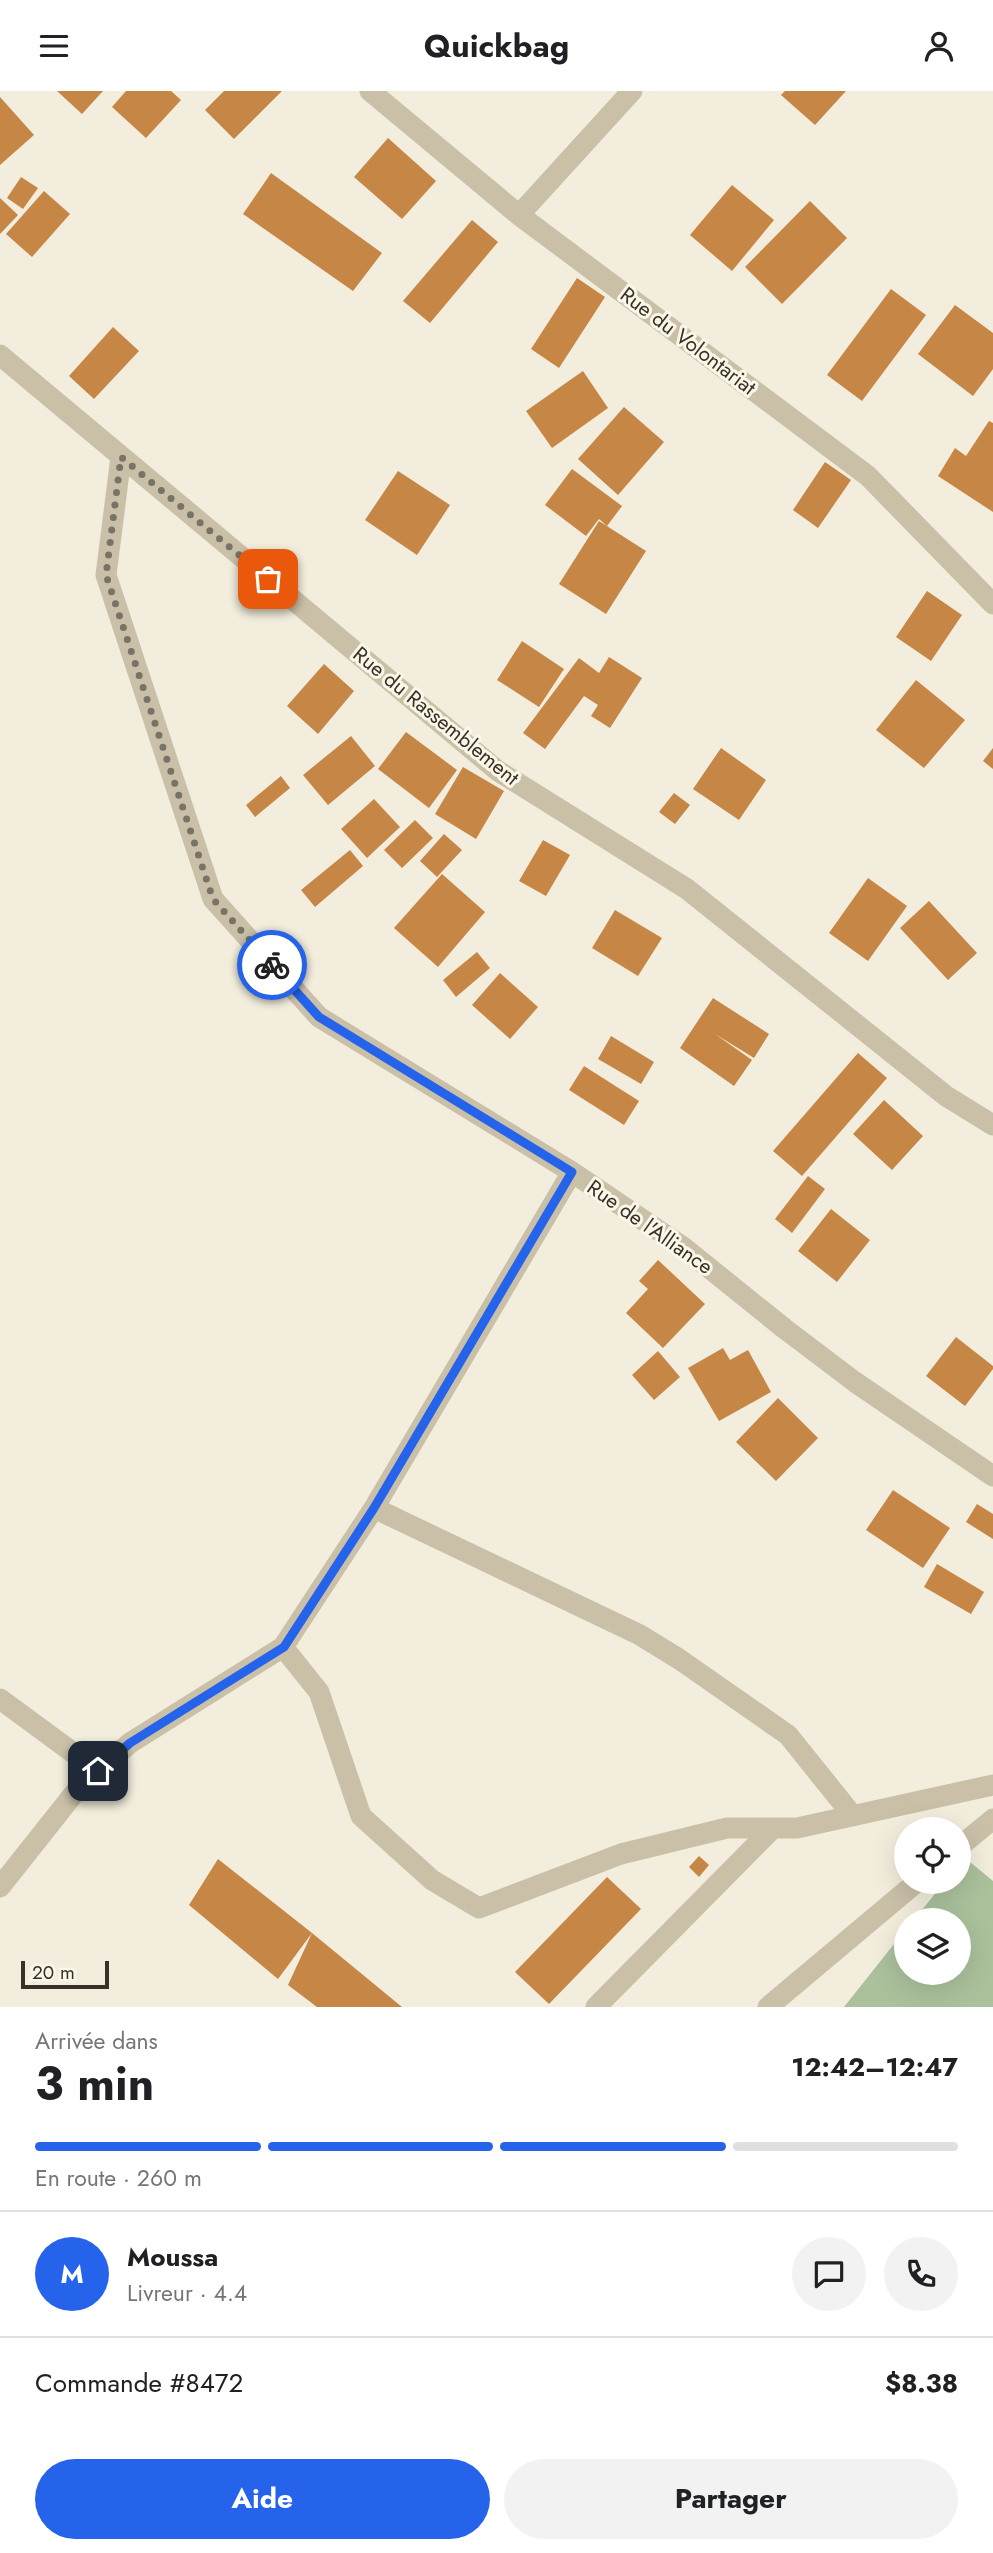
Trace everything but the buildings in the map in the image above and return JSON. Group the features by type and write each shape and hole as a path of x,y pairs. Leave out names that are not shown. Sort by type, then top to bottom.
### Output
{"street":[{"name":"Rue du Volontariat","path":"370,91 519,215 868,476 993,604"},
{"path":"519,215 632,91"},
{"name":"Rue du Rassemblement","path":"0,355 498,771 687,889 946,1096 993,1125"},
{"name":"Rue de l'Alliance","path":"121,457 106,575 213,899 319,1017 572,1172 683,1247 855,1383 993,1476"},
{"path":"0,1887 80,1786 130,1743 284,1647 374,1508 572,1172"},
{"path":"374,1508 614,1622 679,1659 788,1735 853,1816"},
{"path":"284,1647 319,1692 360,1816 432,1880 479,1908 621,1854 727,1828 797,1828 993,1785"},
{"path":"0,1699 98,1771"},
{"path":"971,1837 993,1819"},
{"path":"596,2007 773,1828"},
{"path":"768,2007 903,1894"}],"green space":[{"path":"971,1863 993,1881 993,2007 844,2007 894,1944 894,1985 971,1985 971,1908 924,1908 935,1894 971,1894"}],"way so far":[{"path":"268,579 121,457 106,575 213,899 272,965"}],"route":[{"path":"98,1771 130,1743 284,1647 374,1508 572,1172 319,1017 272,965"}]}
